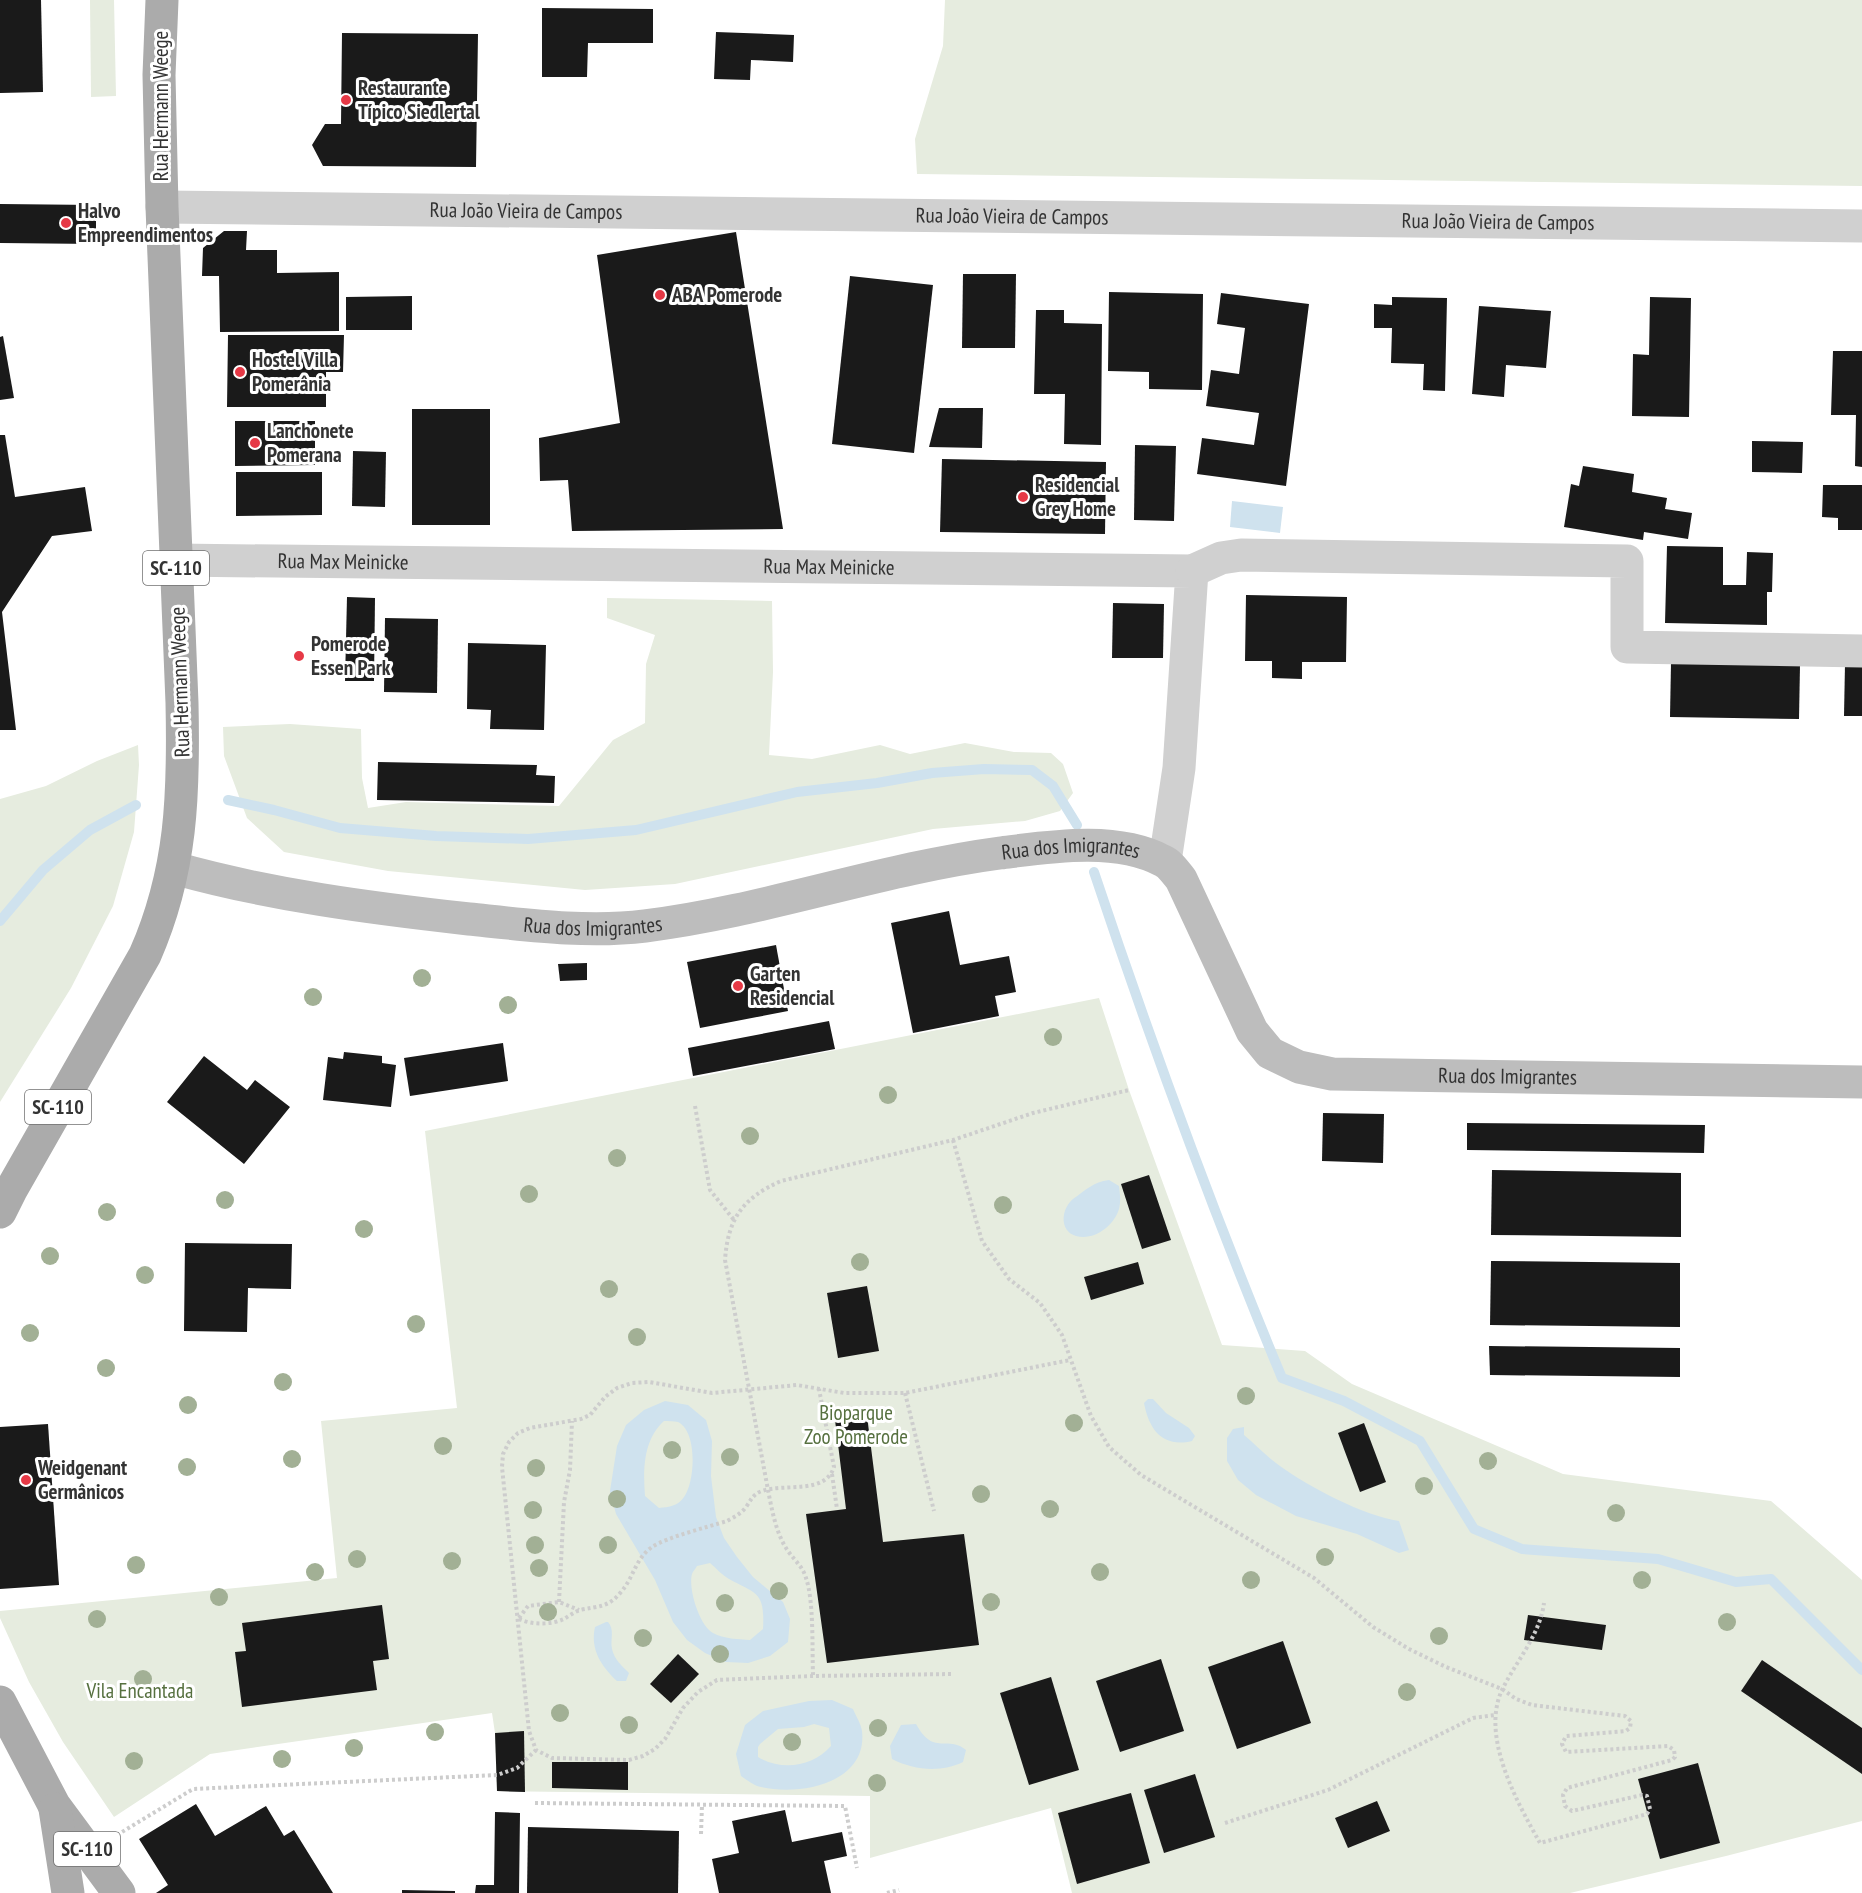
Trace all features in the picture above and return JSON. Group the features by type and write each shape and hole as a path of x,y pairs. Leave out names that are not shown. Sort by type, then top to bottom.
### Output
{"main road":[{"name":"Rua Hermann Weege","path":"0,1212 10,1190 145,955 158,926 174,868 181,817 183,756 162,207 159,75 162,0"},
{"name":"SC-110","path":"0,1702 54,1805 117,1893"},
{"name":"SC-110","path":"54,1805 68,1893"},
{"path":"92,1893 107,1891 117,1893"}],"street":[{"name":"Rua João Vieira de Campos","path":"162,207 1862,226"},
{"path":"1165,861 1180,757 1192,571 1221,558 1241,555 1627,561 1627,647 1862,651"},
{"name":"Rua Max Meinicke","path":"175,560 1192,571"},
{"name":"Rua dos Imigrantes","path":"174,868 244,886 404,912 577,928 642,926 713,915 992,854 1044,847 1094,845 1137,851 1165,861 1181,879 1252,1031 1270,1053 1299,1067 1332,1074 1862,1082"}],"path":[{"path":"813,1676 810,1595 807,1578 799,1563 788,1551 775,1521 725,1260 727,1239 734,1220 754,1196 781,1182 953,1140 1033,1113 1129,1090"},
{"path":"695,1106 710,1190 734,1220"},
{"path":"953,1140 982,1241 1009,1279 1040,1303 1062,1335 1091,1416 1109,1447 1141,1475 1314,1578 1373,1627 1446,1668 1502,1689 1516,1699 1532,1705 1625,1716 1631,1720 1630,1728 1626,1731 1566,1736 1562,1744 1569,1753 1668,1746 1674,1750 1675,1757 1671,1760 1567,1788 1562,1799 1565,1806 1572,1811 1642,1795 1647,1796 1650,1809 1647,1814 1540,1843 1512,1791 1497,1735 1495,1715 1502,1689 1537,1629 1544,1603"},
{"path":"951,1674 717,1680 698,1692 683,1708 665,1739 643,1756 629,1760 561,1759 543,1755 536,1750 530,1731 502,1467 503,1454 509,1442 519,1433 530,1428 572,1421 590,1415 605,1397 617,1388 632,1383 649,1382 712,1393 797,1385 860,1394 905,1393 1070,1359"},
{"path":"819,1389 834,1461 832,1474 837,1509"},
{"path":"905,1393 934,1511"},
{"path":"559,1602 564,1502 570,1470 572,1421"},
{"path":"519,1619 528,1606 559,1602 579,1610 595,1609 609,1603 629,1581 634,1566 643,1553 656,1544 727,1521 738,1515 755,1495 768,1490 817,1484 832,1474"},
{"path":"519,1619 530,1624 551,1622 561,1620 579,1610"},
{"path":"1225,1823 1328,1790 1473,1718 1495,1715"},
{"path":"89,1852 193,1789 497,1775 517,1768 536,1750"},
{"path":"535,1803 845,1806 856,1868"},
{"path":"701,1834 702,1805"},
{"path":"887,1893 899,1890"}],"green space":[{"path":"90,0 114,0 116,96 91,97"},
{"path":"945,0 1862,0 1862,186 917,174 915,139 943,46"},
{"path":"607,598 772,601 773,672 769,755 812,759 880,745 910,754 965,743 1014,752 1051,753 1063,764 1073,793 1060,811 1025,821 933,829 675,884 585,890 388,871 284,852 247,818 224,756 223,727 290,724 361,729 362,778 368,808 406,802 559,806 613,740 645,723 646,664 655,635 607,618"},
{"path":"138,745 139,765 134,832 113,906 71,988 0,1102 0,799 46,786 97,761"},
{"name":"Bioparque Zoo Pomerode","path":"1099,998 1129,1090 1222,1345 1305,1351 1352,1384 1563,1474 1771,1501 1862,1580 1862,1821 1570,1893 1072,1893 1051,1808 870,1858 870,1796 497,1791 492,1713 210,1754 114,1817 63,1742 29,1682 0,1618 0,1611 337,1578 321,1421 457,1408 425,1131"}],"water":[{"path":"1232,501 1283,507 1280,533 1230,527"},
{"path":"1109,1180 1119,1186 1120,1192 1119,1209 1113,1221 1102,1231 1090,1236 1076,1236 1070,1233 1064,1225 1064,1214 1069,1203 1090,1187"},
{"path":"1148,1399 1153,1399 1166,1413 1189,1428 1195,1436 1192,1441 1173,1442 1159,1435 1146,1413 1144,1403"},
{"path":"665,1401 688,1405 706,1420 712,1441 711,1476 716,1517 724,1538 753,1577 783,1602 790,1619 788,1642 770,1656 748,1663 726,1662 705,1653 687,1640 673,1622 655,1580 616,1514 610,1491 617,1446 626,1425 644,1410","holes":["664,1421 678,1422 684,1427 692,1446 693,1458 691,1480 682,1500 673,1506 659,1508 645,1496 644,1476 648,1446","710,1563 726,1577 753,1592 761,1601 763,1629 750,1640 717,1635 708,1629 699,1615 692,1588 692,1574 697,1566"]},
{"path":"1244,1427 1244,1435 1266,1455 1306,1483 1354,1507 1399,1521 1409,1550 1399,1553 1357,1534 1296,1516 1256,1495 1238,1480 1227,1461 1227,1438 1233,1429"},
{"path":"606,1622 611,1628 612,1649 615,1656 629,1673 626,1681 617,1681 598,1657 594,1643 595,1627"},
{"path":"832,1700 853,1709 862,1731 861,1749 854,1763 843,1774 828,1782 794,1790 758,1786 741,1776 736,1754 745,1725 763,1711 809,1701","holes":["814,1724 829,1728 831,1746 815,1759 796,1765 787,1765 758,1757 760,1744 778,1729"]},
{"path":"916,1724 929,1740 935,1743 953,1744 966,1750 963,1762 946,1768 927,1769 909,1766 892,1759 890,1746 901,1725"}],"building":[{"path":"0,0 41,0 43,92 0,93"},
{"path":"542,8 653,9 653,43 588,43 587,77 542,77"},
{"path":"716,32 794,35 793,62 751,60 750,80 714,79"},
{"path":"342,33 478,34 476,167 323,166 312,145 325,124 341,124"},
{"path":"0,204 96,205 96,244 0,243"},
{"path":"224,231 247,231 246,250 277,250 277,273 339,272 339,331 220,332 219,276 202,276 203,248"},
{"path":"736,232 783,529 572,531 568,480 540,481 539,438 620,423 597,255"},
{"path":"963,274 1016,274 1015,348 962,348"},
{"path":"850,276 933,285 914,453 832,444"},
{"path":"1109,292 1203,294 1202,390 1149,389 1149,372 1108,371"},
{"path":"1221,293 1309,304 1286,486 1197,474 1202,438 1254,445 1259,413 1206,406 1211,370 1239,374 1245,328 1217,324"},
{"path":"412,296 412,330 346,330 346,297"},
{"path":"1392,297 1447,298 1445,391 1423,390 1424,364 1391,363 1392,328 1374,328 1374,304 1392,305"},
{"path":"1650,297 1691,298 1689,417 1632,416 1633,354 1649,355"},
{"path":"1479,306 1551,311 1546,368 1506,365 1504,397 1472,394"},
{"path":"1036,310 1064,310 1064,323 1102,324 1101,445 1064,444 1065,394 1034,394"},
{"path":"228,335 344,335 343,372 326,372 326,407 227,407"},
{"path":"3,336 14,398 0,400 0,337"},
{"path":"1833,351 1862,351 1862,467 1855,466 1856,415 1831,415"},
{"path":"939,408 983,408 982,448 929,447"},
{"path":"412,409 490,409 490,525 412,525"},
{"path":"235,421 315,421 315,465 235,466"},
{"path":"0,435 5,435 15,497 85,487 92,531 52,536 2,612 16,730 0,730"},
{"path":"1752,441 1803,442 1802,473 1752,472"},
{"path":"1135,445 1176,446 1174,521 1134,520"},
{"path":"353,451 386,452 385,507 352,506"},
{"name":"Residencial Grey Home","path":"942,459 1106,462 1105,534 940,532"},
{"path":"1583,466 1634,474 1632,492 1667,498 1665,509 1692,513 1688,539 1644,532 1643,540 1564,527 1571,484 1579,486"},
{"path":"236,472 322,472 322,515 236,516"},
{"path":"1823,485 1862,485 1862,530 1838,530 1838,518 1822,517"},
{"path":"1667,546 1723,547 1723,585 1746,585 1747,552 1773,553 1772,592 1767,592 1767,625 1665,623"},
{"path":"1246,595 1347,597 1346,662 1302,662 1302,679 1272,678 1272,661 1245,661"},
{"path":"347,597 375,598 374,681 345,681"},
{"path":"1113,603 1164,604 1163,658 1112,658"},
{"path":"385,618 438,619 437,693 384,692"},
{"path":"468,643 546,645 544,730 490,729 491,710 467,709"},
{"path":"1671,663 1800,665 1799,719 1670,717"},
{"path":"1845,664 1862,664 1862,716 1844,716"},
{"path":"378,762 537,765 536,775 555,776 554,803 377,800"},
{"path":"949,911 960,965 1009,956 1016,992 995,996 999,1016 913,1033 891,923"},
{"name":"Garten Residencial","path":"776,945 788,1011 700,1028 687,962"},
{"path":"587,963 587,980 560,981 558,964"},
{"path":"829,1021 835,1049 693,1076 688,1048"},
{"path":"503,1043 508,1081 410,1096 404,1058"},
{"path":"344,1052 382,1056 382,1063 396,1065 391,1107 323,1100 328,1057 343,1059"},
{"path":"204,1056 247,1090 255,1080 290,1107 244,1164 167,1102"},
{"path":"1323,1113 1384,1114 1383,1163 1322,1161"},
{"path":"1467,1123 1705,1125 1704,1153 1467,1150"},
{"path":"1492,1170 1681,1173 1681,1237 1491,1235"},
{"path":"1149,1175 1171,1240 1142,1249 1121,1184"},
{"path":"185,1243 292,1244 291,1289 248,1288 247,1332 184,1331"},
{"path":"1491,1261 1680,1263 1680,1327 1490,1325"},
{"path":"1138,1262 1144,1284 1091,1300 1084,1277"},
{"path":"867,1286 879,1351 838,1358 827,1293"},
{"path":"1489,1346 1680,1348 1680,1377 1490,1375"},
{"path":"866,1408 883,1542 964,1534 979,1645 827,1663 806,1514 846,1509 834,1412"},
{"path":"1364,1423 1386,1482 1360,1492 1338,1433"},
{"name":"Weidgenant Germânicos","path":"48,1424 59,1585 0,1589 0,1427"},
{"path":"382,1605 389,1659 373,1661 377,1690 242,1707 235,1652 246,1651 242,1623"},
{"path":"1528,1615 1606,1625 1602,1650 1524,1640"},
{"path":"1283,1641 1311,1723 1237,1749 1208,1667"},
{"path":"678,1654 699,1674 671,1703 650,1684"},
{"path":"1161,1659 1184,1731 1120,1752 1096,1681"},
{"path":"1762,1660 1862,1728 1862,1774 1741,1691"},
{"path":"1051,1677 1079,1770 1029,1785 1000,1693"},
{"path":"524,1731 525,1792 497,1791 495,1733"},
{"path":"552,1762 628,1762 628,1790 552,1788"},
{"path":"1698,1763 1720,1843 1660,1859 1638,1779"},
{"path":"1195,1774 1215,1837 1164,1853 1144,1790"},
{"path":"1131,1793 1150,1863 1077,1884 1058,1813"},
{"path":"1377,1801 1390,1831 1348,1848 1335,1818"},
{"path":"196,1804 215,1836 266,1806 284,1836 294,1830 333,1893 156,1893 168,1885 139,1839"},
{"path":"785,1810 792,1842 842,1832 847,1856 824,1861 831,1893 719,1893 712,1859 739,1853 732,1821"},
{"path":"495,1812 520,1813 519,1893 475,1893 476,1885 494,1885"},
{"path":"528,1827 679,1831 678,1893 527,1893"},
{"path":"402,1890 455,1891 455,1893 402,1893"}],"waterway":[{"path":"228,800 340,828 436,836 528,839 636,830 797,792 877,783 932,773 984,769 1032,770 1053,786 1077,825"},
{"path":"0,921 43,870 90,830 136,805"},
{"path":"1094,872 1184,1127 1282,1378 1344,1401 1420,1441 1474,1529 1522,1549 1658,1559 1736,1582 1771,1579 1862,1670"}],"place":[{"name":"Restaurante Típico Siedlertal","path":"346,100"},
{"name":"Halvo Empreendimentos","path":"66,223"},
{"name":"ABA Pomerode","path":"660,295"},
{"name":"Hostel Villa Pomerânia","path":"240,372"},
{"name":"Lanchonete Pomerana","path":"255,443"},
{"name":"Residencial Grey Home","path":"1023,497"},
{"name":"Pomerode Essen Park","path":"299,656"},
{"name":"Garten Residencial","path":"738,986"},
{"name":"Weidgenant Germânicos","path":"26,1480"}],"park label":[{"name":"Vila Encantada","path":"140,1691"}]}
